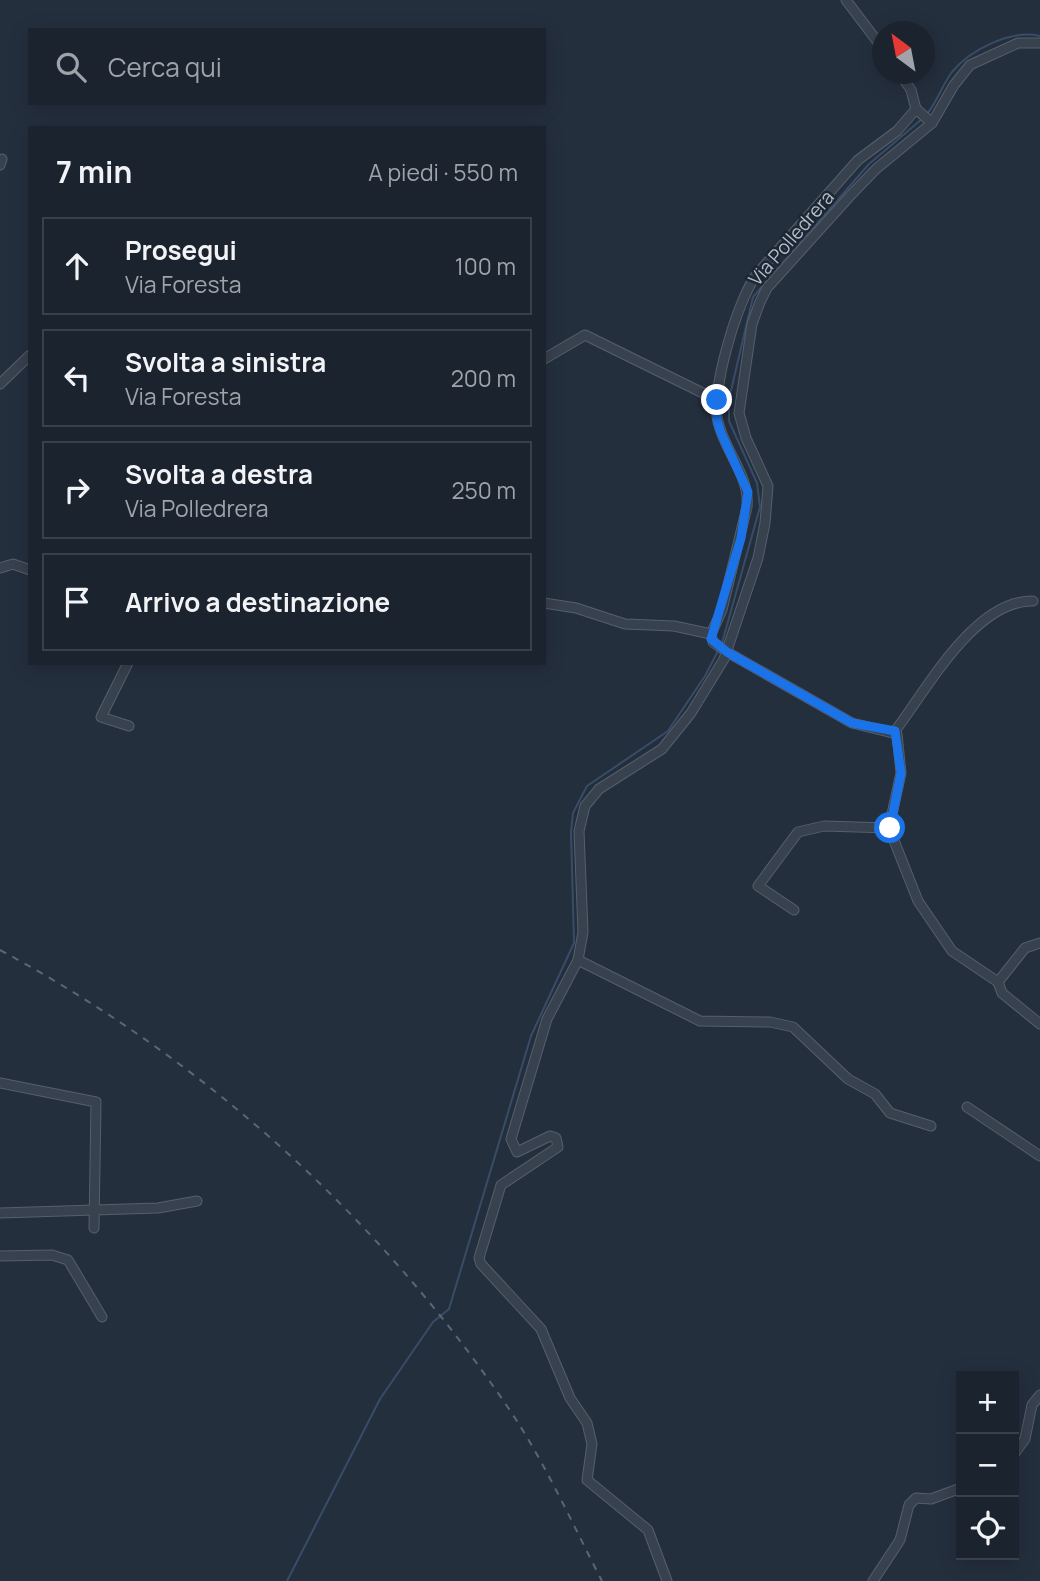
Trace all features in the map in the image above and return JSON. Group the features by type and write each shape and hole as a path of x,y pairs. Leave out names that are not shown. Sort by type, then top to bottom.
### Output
{"street":[{"path":"846,0 872,34"},
{"path":"667,1581 648,1530 587,1480 592,1444 586,1423 570,1398 541,1329 481,1264 479,1258 501,1185 558,1147 559,1142 550,1136 517,1152 511,1139 547,1019 578,960 583,932 579,831 585,806 599,789 644,762 673,738 704,694 726,651 758,558 765,523 768,486 746,438 739,413 752,324 767,288 849,197 931,122 970,65 1018,43 1040,44"},
{"path":"907,84 918,111 931,122"},
{"name":"Via Polledrera","path":"712,638 735,561 748,492 717,420 717,400 737,314 746,289 858,160 897,131 918,111"},
{"path":"546,358 585,335 717,400"},
{"path":"0,384 28,357"},
{"path":"0,568 13,564 28,569"},
{"path":"1033,601 1004,610 975,628 950,654 895,731 901,773 890,828 918,901 952,951 998,982 1002,993 1040,1024"},
{"path":"546,603 576,608 625,624 674,625 712,638 726,651 852,723 895,731"},
{"path":"127,665 101,717 129,726"},
{"path":"794,910 758,886 798,832 824,826 890,828"},
{"path":"998,982 1024,948 1040,943"},
{"path":"578,960 701,1021 770,1022 793,1027 848,1079 875,1094 890,1113 931,1126"},
{"path":"0,1083 96,1102 94,1228"},
{"path":"967,1107 1040,1156"},
{"path":"0,1213 159,1208 197,1201"},
{"path":"0,1256 52,1255 68,1260 102,1317"},
{"path":"1019,1447 1025,1439 1032,1405 1040,1395"},
{"path":"873,1581 900,1540 909,1506 916,1498 931,1499 956,1490"}],"waterway":[{"path":"926,115 952,72 969,56 1004,39 1040,36"},
{"path":"722,643 760,507 757,483 729,421 729,399 753,297 869,164 922,119"},
{"path":"287,1581 380,1399 433,1322 449,1309 531,1036 574,943 571,832 573,813 587,786 668,731 705,676 718,651"}],"railway":[{"path":"0,950 76,994 150,1043 220,1095 286,1152 349,1213 409,1278 464,1346 515,1418 550,1478 602,1581"}],"route":[{"path":"717,400 717,420 721,433 748,492 741,538 722,610 710,634 711,639 727,652 852,723 895,731 901,773 890,828"}]}
